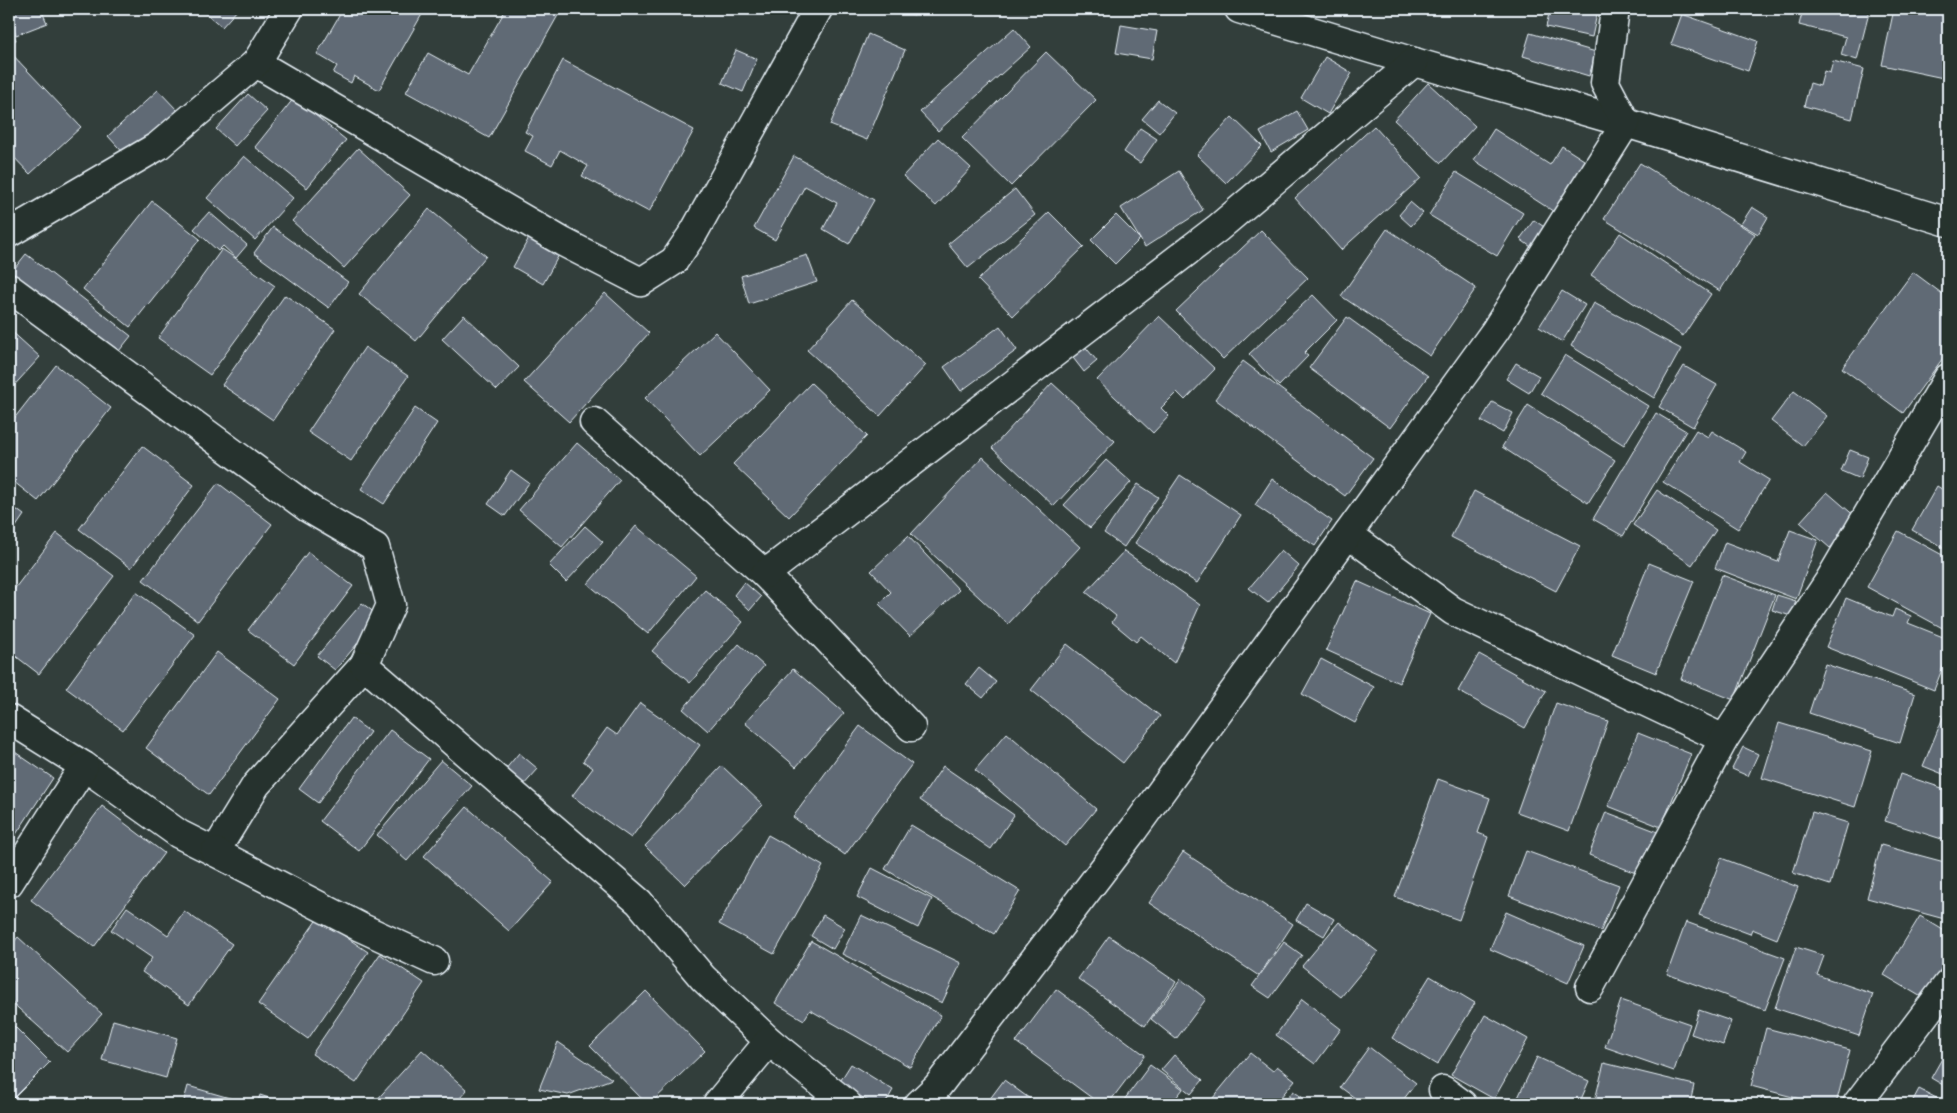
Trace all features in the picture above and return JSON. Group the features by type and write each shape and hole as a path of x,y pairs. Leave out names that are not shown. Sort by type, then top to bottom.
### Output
{"street":[{"path":"9,233 158,146 256,63 289,9"},
{"path":"256,63 563,242 641,282 674,261 694,232 818,9"},
{"path":"1239,9 1626,123 1948,222"},
{"path":"1615,9 1605,83 1626,123"},
{"path":"765,574 1218,228 1414,62"},
{"path":"919,1104 937,1087 1128,837 1495,332 1626,123"},
{"path":"9,288 308,508 375,547 392,605 364,664 256,785 215,852"},
{"path":"1590,987 1724,739 1829,580 1948,378"},
{"path":"594,422 765,574 911,727"},
{"path":"1348,534 1453,611 1724,739"},
{"path":"364,664 639,902 703,978 769,1041 847,1104"},
{"path":"9,719 84,766 179,834 351,922 434,961"},
{"path":"9,883 84,766"},
{"path":"1857,1104 1948,984"},
{"path":"717,1104 769,1041"}],"building":[{"path":"9,9 41,9 47,23 16,35 9,17"},
{"path":"201,9 238,9 222,27"},
{"path":"343,9 425,9 379,90 354,76 351,83 333,73 337,66 317,54"},
{"path":"506,9 561,10 489,138 406,92 428,53 468,75"},
{"path":"895,9 916,9 914,15"},
{"path":"1550,9 1598,9 1592,37 1546,27"},
{"path":"1803,9 1870,9 1857,60 1841,55 1846,37 1799,25"},
{"path":"1894,9 1948,9 1948,79 1882,65"},
{"path":"1682,14 1758,41 1748,71 1671,44"},
{"path":"9,24 16,40 9,43"},
{"path":"1121,25 1157,31 1152,59 1116,53"},
{"path":"1014,28 1031,47 938,131 920,112"},
{"path":"1530,33 1596,52 1589,76 1523,56"},
{"path":"868,34 905,50 867,140 830,125"},
{"path":"736,50 757,59 743,92 722,83"},
{"path":"9,51 81,127 30,174 9,152"},
{"path":"1046,52 1096,100 1011,186 962,138"},
{"path":"1325,57 1352,73 1328,114 1301,98"},
{"path":"563,60 694,130 649,212 582,176 588,166 560,150 552,165 525,151 533,136 525,132"},
{"path":"1833,61 1864,69 1852,119 1804,106 1810,83 1820,86 1824,71 1830,73"},
{"path":"1428,83 1475,126 1441,163 1394,120"},
{"path":"158,90 178,111 127,157 108,136"},
{"path":"248,94 267,111 235,146 216,129"},
{"path":"294,98 346,140 307,188 255,147"},
{"path":"1158,100 1175,113 1159,133 1142,119"},
{"path":"1297,111 1308,130 1271,152 1260,132"},
{"path":"1232,117 1262,146 1226,183 1197,155"},
{"path":"1374,126 1421,178 1341,250 1295,198"},
{"path":"1140,128 1157,139 1140,163 1124,152"},
{"path":"1494,129 1550,165 1562,146 1595,167 1562,217 1474,160"},
{"path":"938,138 971,168 936,206 903,176"},
{"path":"358,148 410,195 344,268 292,221"},
{"path":"244,156 293,198 255,240 207,198"},
{"path":"794,156 874,200 849,244 823,229 837,203 805,186 775,240 754,228"},
{"path":"1640,163 1755,234 1720,291 1604,219"},
{"path":"1179,171 1203,210 1145,247 1121,208"},
{"path":"1456,172 1523,213 1497,256 1429,215"},
{"path":"1015,189 1035,215 968,268 948,244"},
{"path":"152,201 200,239 130,327 83,289"},
{"path":"1410,202 1423,213 1411,226 1399,215"},
{"path":"1752,207 1768,217 1758,234 1741,224"},
{"path":"429,209 486,256 416,341 359,294"},
{"path":"209,212 247,245 236,258 223,246 218,251 194,229"},
{"path":"1049,212 1084,247 1013,316 978,280"},
{"path":"1116,215 1140,239 1115,264 1091,240"},
{"path":"1534,220 1553,233 1538,252 1520,239"},
{"path":"273,227 348,282 329,308 254,253"},
{"path":"1387,229 1476,288 1430,356 1341,296"},
{"path":"1261,230 1308,278 1223,359 1176,311"},
{"path":"1620,233 1711,294 1683,336 1591,275"},
{"path":"530,236 560,253 543,284 513,267"},
{"path":"222,249 275,286 210,375 158,338"},
{"path":"26,254 131,336 115,356 10,274"},
{"path":"807,255 817,282 749,304 741,276"},
{"path":"1913,272 1948,298 1948,351 1903,413 1842,368"},
{"path":"1562,291 1585,305 1562,342 1539,327"},
{"path":"605,293 649,333 569,422 524,382"},
{"path":"285,295 335,329 273,420 222,385"},
{"path":"1313,295 1337,320 1304,353 1308,356 1279,386 1249,354"},
{"path":"852,300 926,365 880,416 807,350"},
{"path":"1594,303 1681,349 1654,398 1571,346"},
{"path":"464,315 519,367 497,390 442,339"},
{"path":"1159,316 1215,369 1185,400 1177,392 1161,408 1169,416 1153,433 1097,380"},
{"path":"1347,317 1428,376 1390,428 1309,368"},
{"path":"1000,326 1017,350 961,391 944,367"},
{"path":"9,329 40,357 9,391"},
{"path":"715,332 770,390 700,456 645,398"},
{"path":"1083,344 1097,361 1084,372 1070,354"},
{"path":"365,347 408,376 351,461 308,432"},
{"path":"1565,355 1648,406 1624,445 1541,393"},
{"path":"1243,361 1373,458 1345,496 1215,399"},
{"path":"1516,363 1539,376 1529,393 1506,379"},
{"path":"56,365 111,408 38,501 9,478 9,425"},
{"path":"1684,366 1717,385 1693,427 1659,407"},
{"path":"811,383 867,436 789,517 733,464"},
{"path":"1052,383 1115,441 1054,506 992,448"},
{"path":"1794,391 1827,416 1803,446 1771,421"},
{"path":"1492,402 1513,413 1503,433 1481,421"},
{"path":"1528,405 1615,460 1588,503 1502,447"},
{"path":"415,408 437,423 384,504 361,489"},
{"path":"1656,413 1686,431 1623,536 1593,519"},
{"path":"1696,430 1708,437 1712,431 1746,452 1740,462 1769,480 1738,529 1663,482"},
{"path":"577,443 620,480 562,547 519,510"},
{"path":"142,446 194,485 131,568 79,529"},
{"path":"1850,450 1868,457 1860,479 1841,471"},
{"path":"983,457 1080,547 1008,624 911,534"},
{"path":"1106,460 1131,482 1090,528 1064,505"},
{"path":"511,470 529,483 505,516 488,504"},
{"path":"1180,475 1241,515 1197,583 1135,543"},
{"path":"1272,479 1332,521 1315,546 1255,505"},
{"path":"218,483 272,524 198,621 143,580"},
{"path":"1138,484 1158,497 1124,547 1104,533"},
{"path":"1937,486 1948,493 1948,550 1912,530"},
{"path":"1657,490 1716,530 1692,565 1633,525"},
{"path":"1474,491 1580,546 1556,591 1451,537"},
{"path":"1827,492 1857,518 1830,548 1800,522"},
{"path":"9,504 24,515 9,537"},
{"path":"585,526 603,542 566,582 549,565"},
{"path":"636,526 696,576 648,634 588,584"},
{"path":"1790,530 1818,540 1796,599 1715,568 1725,542 1778,562"},
{"path":"1898,531 1948,558 1948,631 1867,587"},
{"path":"57,533 114,576 39,674 9,651 9,596"},
{"path":"908,536 959,590 910,636 879,604 891,592 871,571"},
{"path":"1281,550 1299,566 1268,603 1249,588"},
{"path":"1124,551 1200,605 1174,663 1141,636 1136,642 1112,622 1116,616 1086,592"},
{"path":"308,552 353,586 294,664 248,630"},
{"path":"1649,563 1694,581 1656,673 1612,655"},
{"path":"1722,575 1775,595 1734,700 1681,679"},
{"path":"1357,581 1430,614 1399,683 1326,650"},
{"path":"744,582 761,597 750,610 734,595"},
{"path":"705,590 743,622 690,683 652,651"},
{"path":"136,592 195,635 123,730 66,688"},
{"path":"1777,595 1796,601 1791,616 1772,610"},
{"path":"1846,598 1892,617 1895,609 1911,616 1908,623 1948,639 1948,654 1934,690 1826,647"},
{"path":"362,603 380,617 335,670 317,656"},
{"path":"739,644 764,666 708,731 683,709"},
{"path":"1067,644 1160,716 1123,763 1031,690"},
{"path":"217,652 280,699 209,795 146,748"},
{"path":"1479,654 1546,691 1525,728 1458,691"},
{"path":"1321,659 1374,687 1355,723 1302,694"},
{"path":"1825,664 1915,694 1900,743 1809,713"},
{"path":"979,668 996,682 983,698 966,684"},
{"path":"793,669 844,713 796,767 745,723"},
{"path":"640,703 700,745 631,838 572,796 593,768 583,761 607,728 617,735"},
{"path":"1556,703 1608,721 1569,831 1517,812"},
{"path":"1946,710 1948,711 1948,776 1923,766"},
{"path":"351,718 370,732 318,803 299,789"},
{"path":"1779,723 1872,751 1855,807 1762,778"},
{"path":"860,726 912,764 845,855 793,817"},
{"path":"390,730 429,759 359,851 320,821"},
{"path":"1007,733 1096,809 1065,846 975,770"},
{"path":"1638,733 1691,754 1661,827 1608,806"},
{"path":"1743,747 1758,754 1748,776 1732,769"},
{"path":"9,748 53,778 9,845"},
{"path":"519,753 538,769 522,787 504,771"},
{"path":"441,760 472,786 407,861 377,835"},
{"path":"722,766 763,805 685,885 645,846"},
{"path":"943,766 1014,815 991,849 920,800"},
{"path":"1900,774 1948,790 1948,841 1885,821"},
{"path":"1438,779 1490,798 1478,833 1488,837 1459,920 1395,897"},
{"path":"102,806 164,853 94,947 31,900"},
{"path":"467,807 553,882 509,931 424,856"},
{"path":"1606,812 1658,832 1641,875 1589,855"},
{"path":"1812,812 1848,823 1830,885 1793,873"},
{"path":"911,825 1020,891 994,934 885,869"},
{"path":"768,835 823,866 774,954 719,924"},
{"path":"1881,845 1948,863 1948,920 1867,898"},
{"path":"1526,851 1619,885 1601,931 1509,896"},
{"path":"1183,852 1293,924 1259,976 1149,903"},
{"path":"1721,858 1798,887 1777,939 1752,929 1750,934 1699,915"},
{"path":"872,868 932,899 918,928 857,897"},
{"path":"1306,903 1334,919 1324,936 1296,920"},
{"path":"127,907 168,935 184,911 232,944 189,1005 142,972 152,958 111,930"},
{"path":"1506,912 1584,946 1568,983 1490,949"},
{"path":"823,915 845,928 833,949 811,936"},
{"path":"861,915 961,963 942,1003 842,954"},
{"path":"1920,916 1948,933 1948,957 1923,998 1884,975"},
{"path":"318,918 368,952 308,1039 258,1004"},
{"path":"1339,922 1378,952 1341,997 1302,966"},
{"path":"1686,922 1785,958 1765,1010 1667,974"},
{"path":"1109,936 1176,982 1145,1026 1078,979"},
{"path":"18,937 102,1014 67,1052 9,1000 9,948"},
{"path":"811,941 941,1015 910,1067 810,1010 804,1020 775,1003"},
{"path":"1284,942 1302,955 1270,998 1252,986"},
{"path":"1796,947 1824,956 1817,975 1873,994 1859,1036 1775,1008"},
{"path":"380,954 424,983 356,1083 312,1054"},
{"path":"1430,976 1475,1003 1437,1065 1392,1038"},
{"path":"1181,979 1206,999 1176,1039 1151,1019"},
{"path":"1056,989 1145,1055 1108,1104 1100,1104 1016,1042"},
{"path":"646,991 705,1051 650,1104 647,1104 590,1046"},
{"path":"1302,999 1341,1029 1315,1064 1276,1035"},
{"path":"1621,1000 1690,1024 1674,1071 1605,1047"},
{"path":"1699,1010 1731,1021 1723,1045 1691,1034"},
{"path":"1485,1015 1528,1039 1494,1099 1451,1075"},
{"path":"113,1020 177,1038 166,1078 102,1060"},
{"path":"9,1021 50,1062 11,1101 9,1098"},
{"path":"1766,1028 1850,1050 1836,1104 1819,1104 1751,1086"},
{"path":"558,1042 612,1079 568,1095 539,1089"},
{"path":"1369,1047 1416,1083 1400,1104 1363,1104 1340,1087"},
{"path":"1948,1048 1948,1088 1931,1078"},
{"path":"422,1050 467,1090 455,1104 373,1104"},
{"path":"1250,1053 1273,1071 1277,1066 1295,1080 1275,1104 1208,1104"},
{"path":"1174,1055 1203,1080 1191,1094 1161,1070"},
{"path":"1537,1057 1589,1081 1579,1104 1515,1104"},
{"path":"1604,1063 1694,1085 1690,1104 1612,1104 1595,1100"},
{"path":"851,1064 893,1090 885,1104 873,1104 839,1083"},
{"path":"1150,1065 1183,1089 1171,1104 1121,1104"},
{"path":"1004,1080 1037,1104 986,1104"},
{"path":"188,1086 247,1103 183,1104"},
{"path":"1919,1089 1948,1104 1911,1104"},
{"path":"1293,1091 1312,1104 1284,1104"},
{"path":"260,1095 278,1101 277,1104 257,1104"},
{"path":"1762,1097 1779,1104 1759,1104"},
{"path":"1590,1100 1599,1104 1588,1104"}]}
